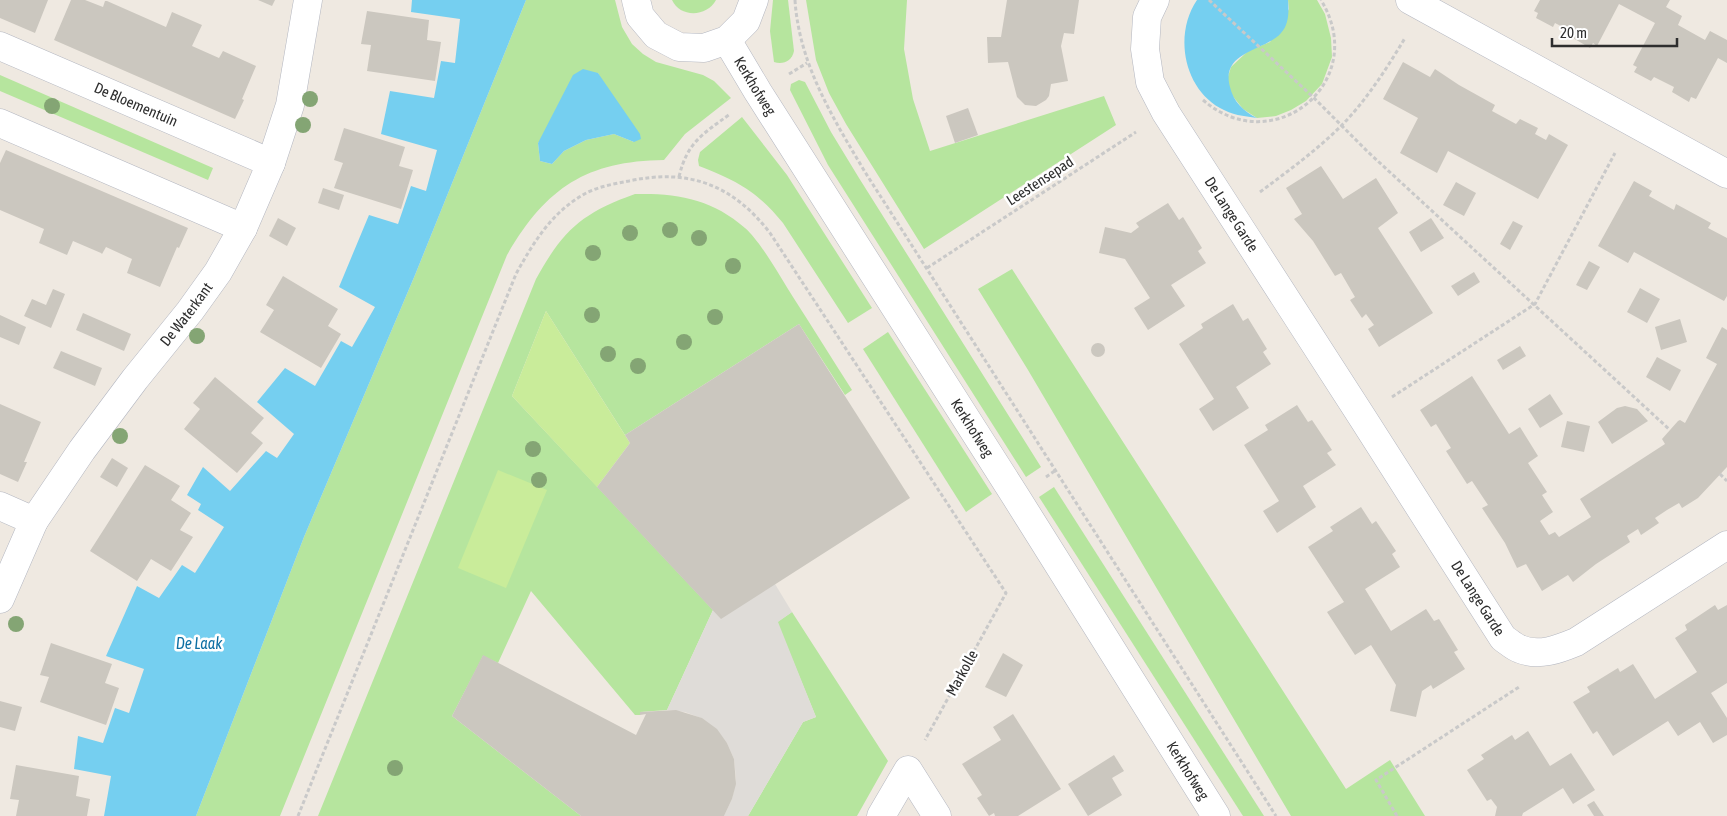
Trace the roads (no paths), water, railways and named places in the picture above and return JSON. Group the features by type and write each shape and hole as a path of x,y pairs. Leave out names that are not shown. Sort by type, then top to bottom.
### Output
{"street":[{"name":"De Waterkant","path":"0,599 34,521 82,450 218,272 243,228 271,163 290,104 308,0"},
{"path":"636,0 640,16 656,35 679,47 704,48 727,40 746,21 754,0"},
{"name":"De Lange Garde","path":"1154,0 1147,17 1145,49 1150,82 1166,113 1232,213 1503,638 1521,650 1536,653 1557,650 1576,642 1727,545"},
{"path":"1416,3 1727,174"},
{"name":"Kerkhofweg","path":"727,40 1216,816"},
{"name":"De Bloementuin","path":"0,46 271,163"},
{"path":"0,123 243,228"},
{"path":"0,506 34,521"},
{"path":"882,816 908,770 937,816"}],"water":[{"name":"De Laak","path":"412,0 526,0 415,275 304,537 196,816 104,816 111,776 74,769 78,736 103,743 115,708 129,713 144,669 106,656 137,586 159,598 182,565 195,573 224,527 198,510 201,504 187,495 203,467 230,491 266,451 277,458 294,434 257,402 285,368 315,386 341,341 352,347 375,307 339,287 369,215 398,224 411,186 426,191 437,150 381,134 390,91 434,98 441,61 455,63 460,19 411,12"},
{"path":"1197,0 1288,0 1288,18 1284,30 1274,39 1238,59 1232,66 1229,75 1231,92 1236,101 1248,113 1257,118 1233,114 1220,108 1207,99 1190,74 1184,44 1190,14"},
{"path":"583,69 598,73 640,134 641,139 634,142 614,134 586,140 564,151 552,164 540,161 538,143 573,75"}]}
